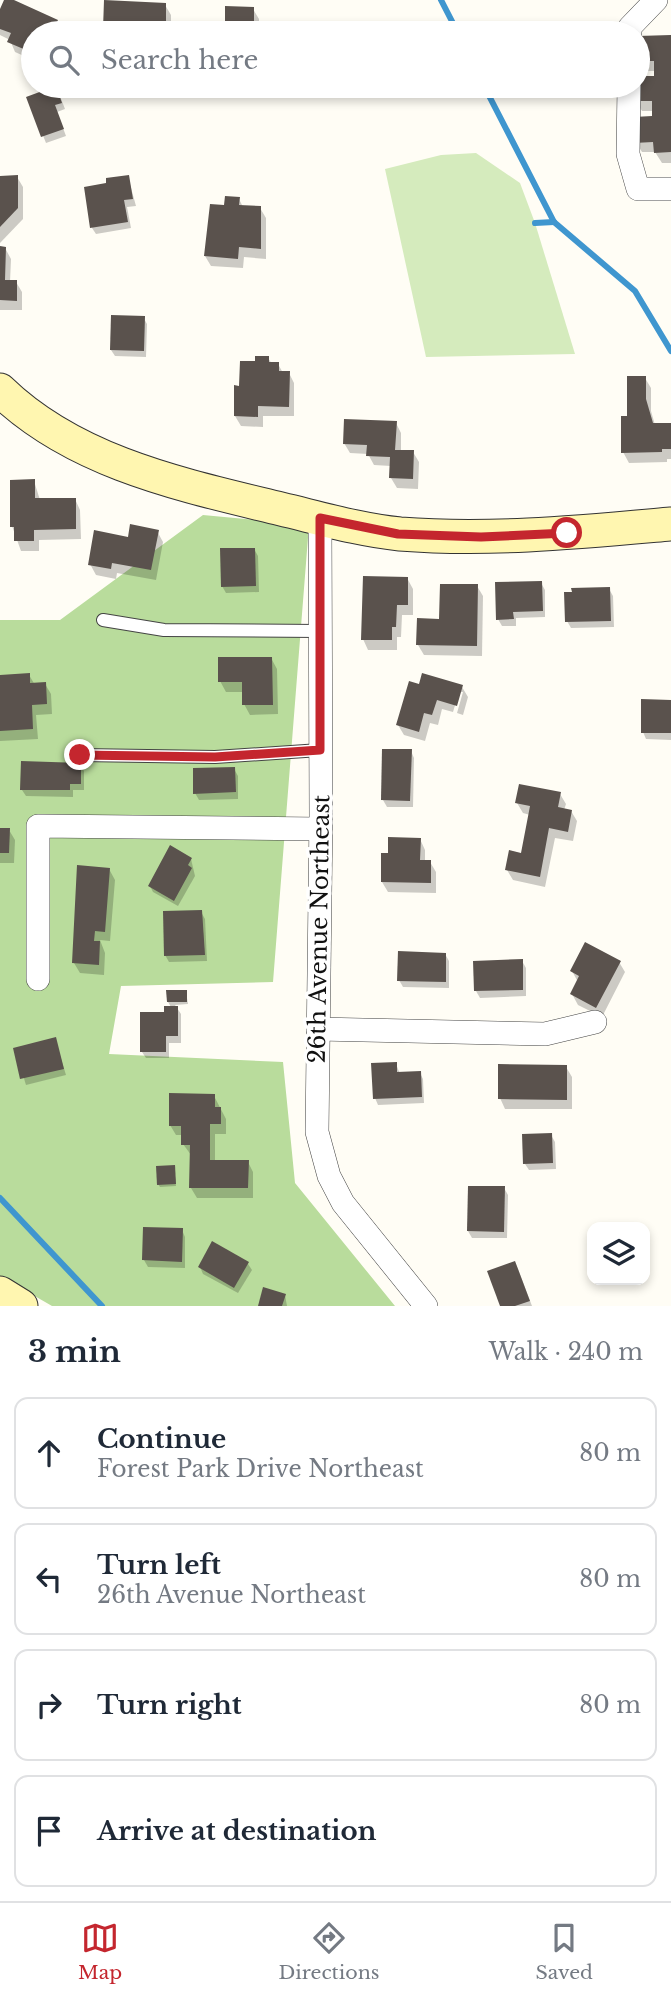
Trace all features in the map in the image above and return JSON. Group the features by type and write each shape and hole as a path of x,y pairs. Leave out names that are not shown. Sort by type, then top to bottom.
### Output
{"street":[{"path":"636,21 656,0"},
{"path":"629,98 628,153 638,189 671,190"},
{"path":"0,390 66,440 117,463 320,518 398,534 481,537 671,524"},
{"name":"26th Avenue Northeast","path":"320,518 317,1132 328,1176 343,1203 426,1306"},
{"path":"38,979 38,826 320,829"},
{"path":"318,1029 545,1034 595,1022"},
{"path":"0,1293 21,1306"}],"lane":[{"path":"103,620 164,630 320,631"},
{"path":"80,755 215,757 320,750"}],"green space":[{"path":"476,153 520,183 575,354 426,357 385,169 441,155"},
{"path":"203,515 309,525 273,982 121,986 109,1054 283,1062 295,1183 395,1306 52,1306 0,1276 0,620 60,620"}],"building":[{"path":"4,0 14,0 58,20 21,21 21,48 7,42 11,33 0,29 0,9"},
{"path":"104,0 166,3 166,21 103,21"},
{"path":"225,6 254,7 254,21 225,21"},
{"path":"671,35 671,152 654,153 653,142 634,143 634,117 652,116 652,101 634,101 634,98 650,98 650,76 654,76 654,61 650,61 650,36"},
{"path":"26,98 60,98 62,103 55,105 64,129 41,137"},
{"path":"18,175 18,208 0,227 0,176"},
{"path":"129,175 133,199 124,200 128,222 90,228 84,187 106,183 106,178"},
{"path":"225,196 240,197 239,205 261,206 261,249 239,247 238,259 204,256 210,204 224,205"},
{"path":"0,246 6,247 5,280 17,280 17,301 0,300"},
{"path":"111,315 145,316 144,351 110,350"},
{"path":"255,356 269,356 269,362 279,362 279,371 290,371 289,407 258,406 258,417 234,416 234,385 239,386 240,361 255,361"},
{"path":"627,376 646,376 646,399 653,423 671,423 671,449 662,449 662,452 621,453 621,416 627,416"},
{"path":"344,419 397,421 395,450 414,450 413,479 389,478 390,457 366,456 367,445 343,444"},
{"path":"35,479 35,498 76,498 76,529 34,530 34,541 14,541 14,527 10,527 10,480"},
{"path":"130,524 159,530 151,570 112,563 111,569 88,565 94,530 128,537"},
{"path":"220,548 255,548 256,586 221,587"},
{"path":"363,576 408,577 408,605 397,605 396,627 392,627 392,640 361,640"},
{"path":"542,581 543,611 513,612 514,619 496,620 495,582"},
{"path":"440,584 478,584 477,646 416,645 417,618 439,619"},
{"path":"610,587 611,621 565,622 564,592 572,592 571,588"},
{"path":"218,657 272,657 273,705 242,705 242,682 218,682"},
{"path":"30,673 30,683 46,682 47,704 32,705 33,729 0,731 0,675"},
{"path":"422,673 463,685 457,706 437,700 432,715 424,713 419,732 396,725 409,681 419,684"},
{"path":"641,699 671,700 671,733 641,733"},
{"path":"382,749 412,749 410,801 381,800"},
{"path":"21,761 81,763 81,784 70,784 70,790 20,790"},
{"path":"235,767 236,792 193,794 193,768"},
{"path":"519,784 561,792 558,807 572,810 568,832 549,828 540,877 505,870 509,850 521,853 530,806 515,803"},
{"path":"0,828 10,828 9,853 0,853"},
{"path":"388,837 421,838 420,860 431,860 431,883 381,882 381,853 388,853"},
{"path":"170,845 192,858 188,865 192,868 174,901 148,886"},
{"path":"77,865 110,868 105,932 95,931 94,941 100,941 99,965 72,963"},
{"path":"202,910 205,955 164,956 163,911"},
{"path":"585,942 621,961 596,1008 570,994 579,976 570,971"},
{"path":"398,951 446,953 446,982 397,981"},
{"path":"523,959 523,990 474,991 473,961"},
{"path":"166,990 187,990 187,1002 167,1002"},
{"path":"164,1006 178,1006 178,1036 166,1036 166,1052 140,1052 140,1012 164,1012"},
{"path":"56,1037 64,1069 20,1079 13,1048"},
{"path":"397,1062 397,1072 421,1071 422,1097 373,1099 371,1063"},
{"path":"498,1064 567,1065 567,1100 498,1099"},
{"path":"169,1093 215,1094 215,1107 221,1107 221,1124 210,1124 210,1160 249,1160 248,1188 189,1188 190,1145 181,1145 181,1126 169,1126"},
{"path":"552,1133 553,1163 523,1164 522,1134"},
{"path":"175,1165 176,1184 157,1185 156,1166"},
{"path":"468,1186 505,1186 504,1232 467,1231"},
{"path":"143,1227 183,1228 182,1262 142,1260"},
{"path":"212,1241 249,1262 234,1288 198,1267"},
{"path":"515,1261 530,1301 515,1306 500,1306 487,1271"},
{"path":"263,1287 286,1294 282,1306 258,1306"}],"waterway":[{"path":"441,0 452,21"},
{"path":"490,98 554,222 635,291 671,351"},
{"path":"535,223 554,222"},
{"path":"0,1198 102,1306"}],"route":[{"path":"80,755 215,757 320,750 320,518 398,534 481,537 567,533"}]}
